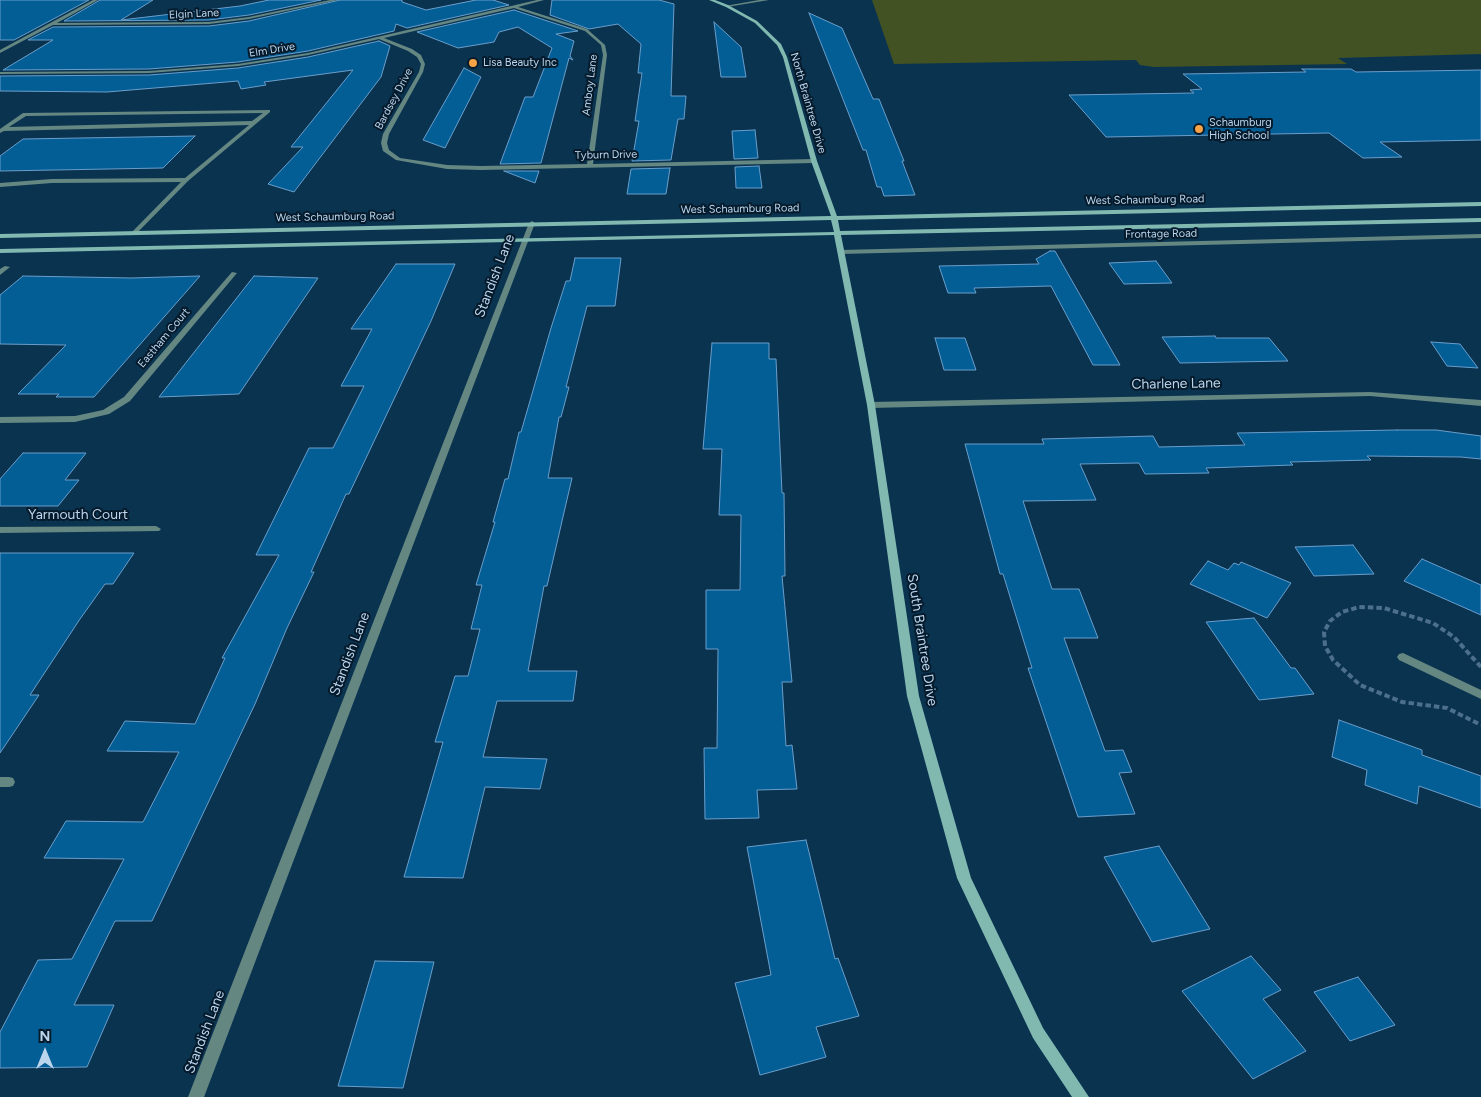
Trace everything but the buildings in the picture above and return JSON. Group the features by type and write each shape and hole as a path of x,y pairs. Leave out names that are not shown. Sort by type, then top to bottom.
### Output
{"main road":[{"name":"North Braintree Drive","path":"711,0 728,6 756,22 779,44 785,57 814,161 834,217"},
{"name":"West Schaumburg Road","path":"0,236 532,223 1481,204"},
{"name":"South Braintree Drive","path":"834,217 871,405 913,696 964,878 1038,1033 1081,1097"},
{"name":"West Schaumburg Road","path":"0,251 1481,220"}],"street":[{"path":"0,52 96,0"},
{"name":"Elgin Lane","path":"51,24 209,23 249,18 336,0"},
{"name":"Elm Drive","path":"0,73 121,73 208,68 286,58 542,0"},
{"path":"728,6 767,0"},
{"name":"Amboy Lane","path":"515,6 586,30 603,45 605,54 590,165"},
{"name":"Bardsey Drive","path":"380,38 410,50 419,56 423,64 421,72 386,134 384,143 386,151 398,159"},
{"path":"2,130 25,114 268,111 186,180 136,232"},
{"path":"2,130 253,123"},
{"name":"Tyburn Drive","path":"398,159 446,167 814,161"},
{"path":"0,185 52,180 186,180"},
{"name":"Standish Lane","path":"196,1097 532,223"},
{"name":"Frontage Road","path":"841,252 1481,236"},
{"path":"0,273 7,267"},
{"name":"Eastham Court","path":"0,420 76,419 106,412 127,399 234,273"},
{"name":"Charlene Lane","path":"871,405 1370,394 1481,402"},
{"name":"Yarmouth Court","path":"0,530 156,529"},
{"path":"1403,657 1481,695"}],"green space":[{"path":"872,0 1481,0 1481,54 1338,58 1347,64 1154,67 1140,65 1136,60 894,64"}],"place":[{"name":"Lisa Beauty Inc","path":"473,63"},
{"name":"Schaumburg High School","path":"1199,129"}]}
